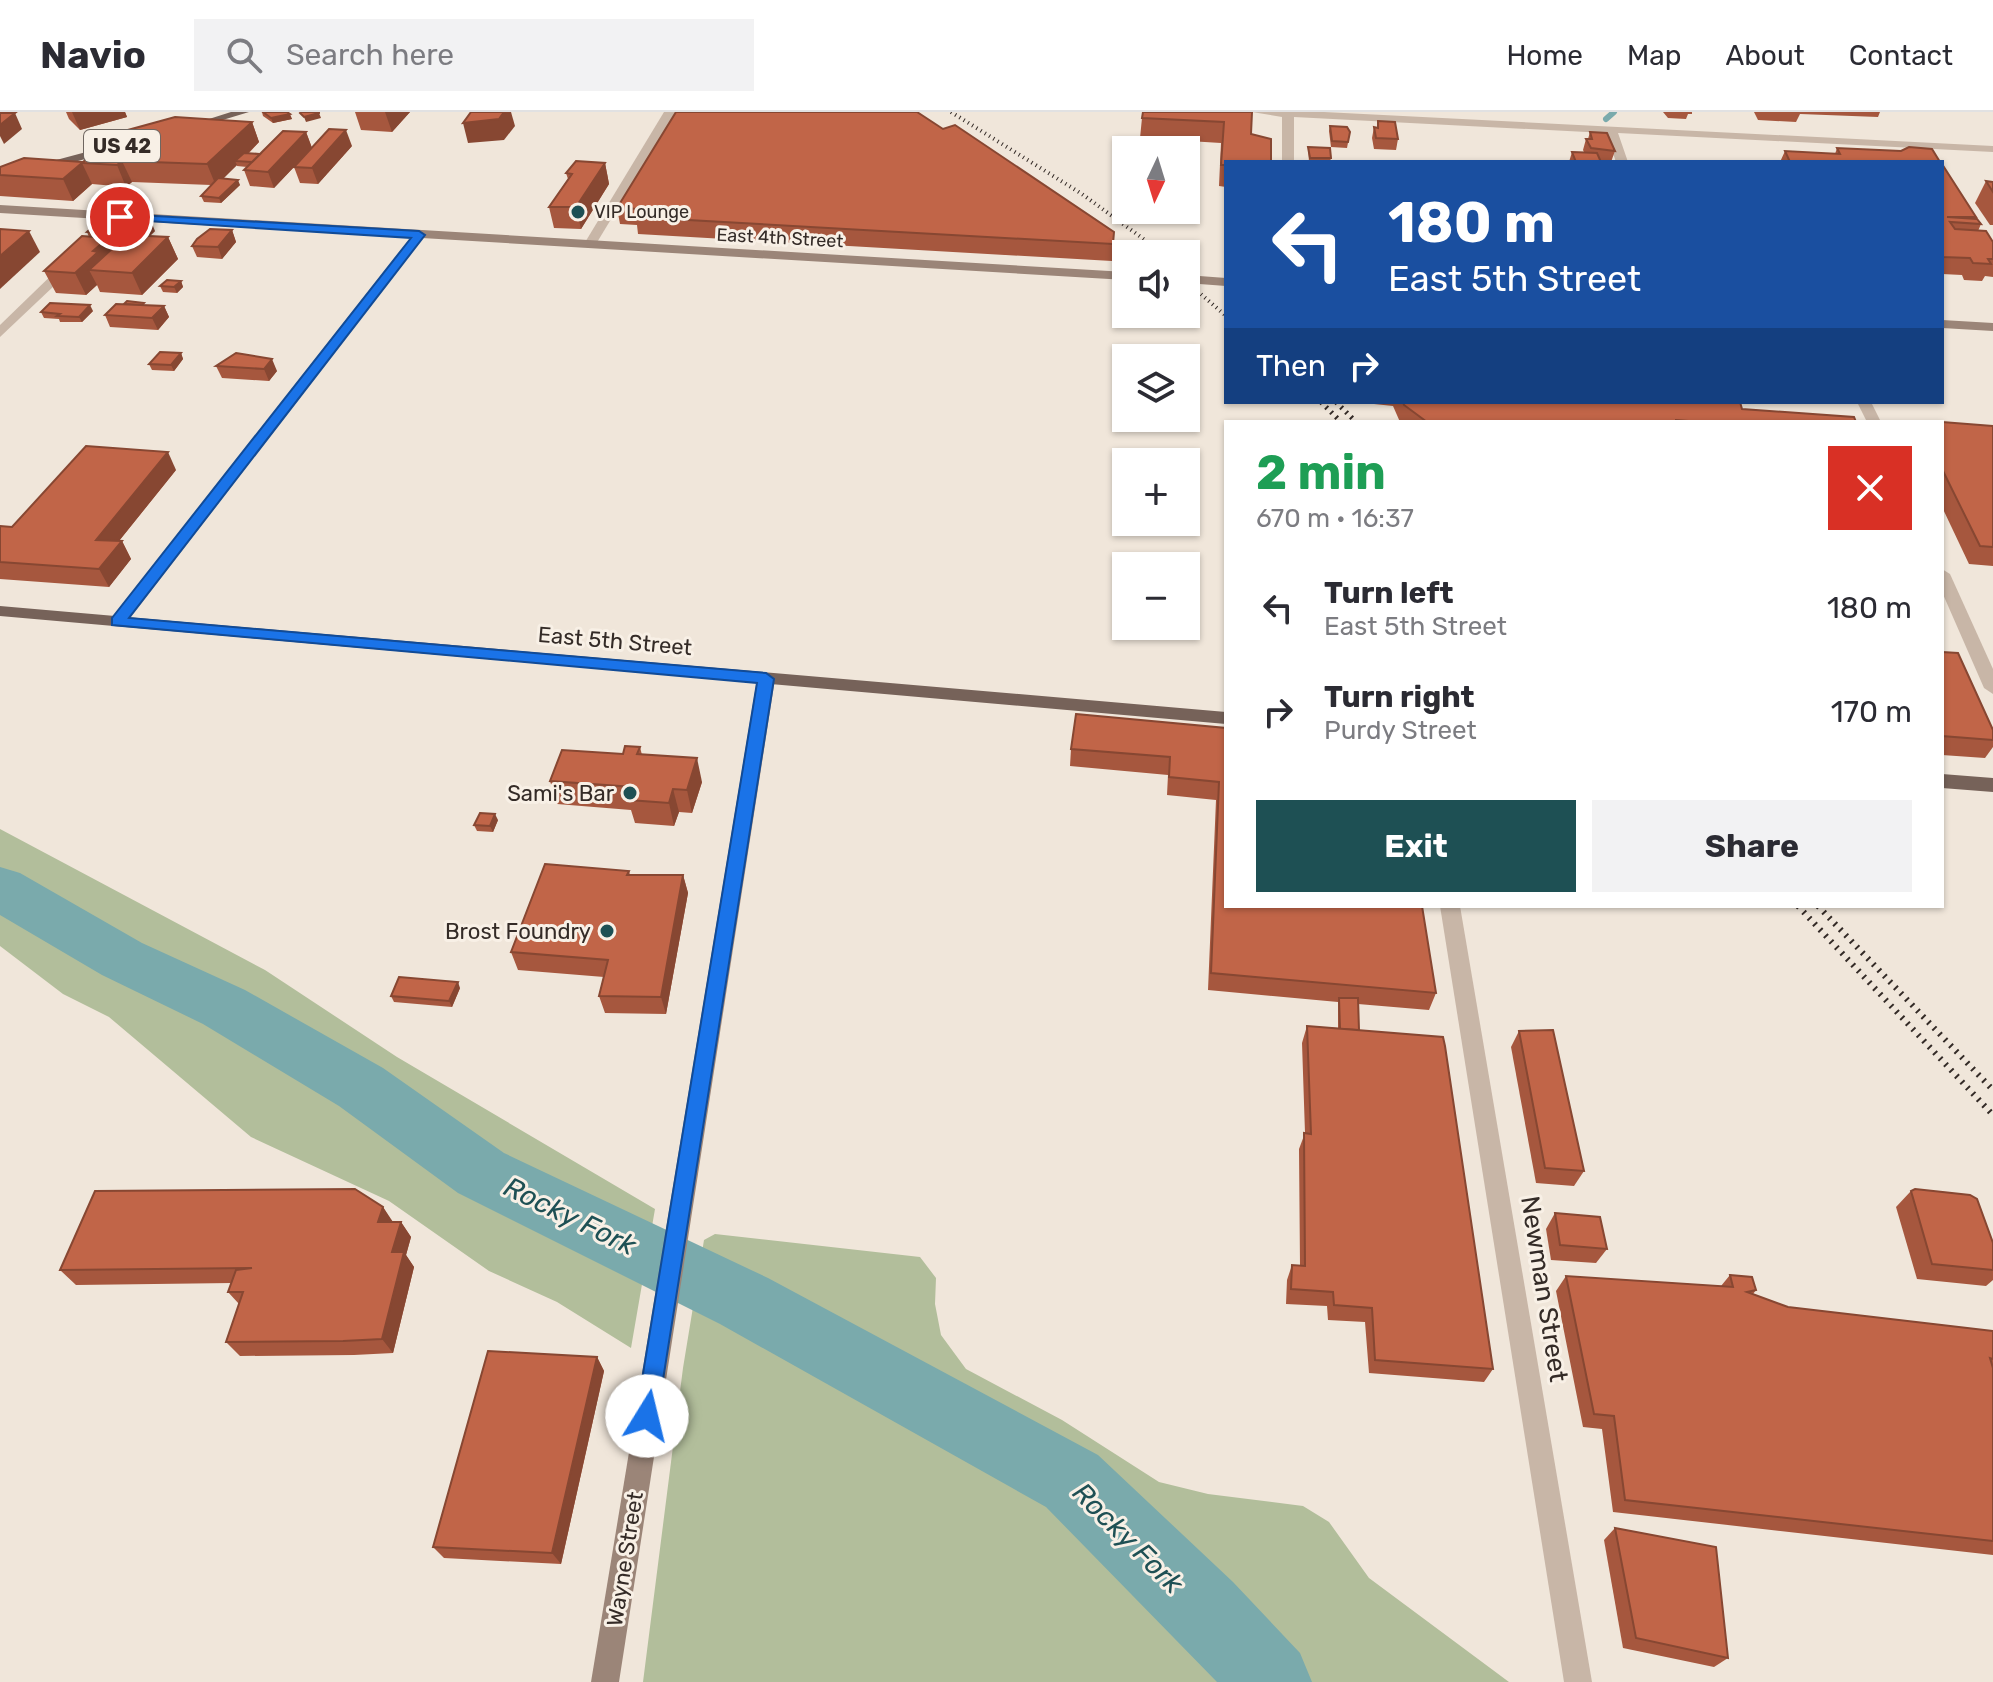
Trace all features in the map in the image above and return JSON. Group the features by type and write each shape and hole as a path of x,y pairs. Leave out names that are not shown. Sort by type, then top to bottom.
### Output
{"main road":[{"name":"US 42","path":"185,128 243,112"},
{"name":"US 42","path":"0,179 128,144"},
{"name":"East 4th Street","path":"0,209 115,222 590,244 1112,275"},
{"path":"1200,280 1224,282"},
{"path":"1944,324 1993,327"},
{"name":"East 5th Street","path":"0,611 1224,718"},
{"name":"Wayne Street","path":"605,1682 766,679"},
{"path":"1944,781 1993,785"}],"street":[{"path":"590,244 670,112"},
{"path":"1258,112 1993,149"},
{"path":"1288,113 1288,160"},
{"path":"1611,130 1621,160"},
{"path":"118,622 419,235"},
{"path":"0,333 79,257"},
{"path":"1944,578 1993,688"},
{"name":"Newman Street","path":"1450,908 1578,1682"}],"green space":[{"path":"0,829 265,970 397,1057 655,1209 631,1348 557,1302 489,1271 389,1201 251,1137 109,1017 63,994 0,946"},
{"path":"715,1234 920,1257 936,1278 935,1304 941,1335 966,1369 1062,1420 1159,1482 1208,1494 1303,1506 1329,1522 1369,1578 1509,1682 643,1682 683,1368 704,1240"}],"building":[{"path":"263,112 287,112 290,114 271,118"},
{"path":"301,112 319,112 319,113 304,117"},
{"path":"471,112 504,112 499,119 463,123"},
{"path":"676,112 917,112 943,129 955,125 1114,232 1112,244 635,217 640,209 617,208"},
{"path":"1143,112 1252,112 1251,134 1271,139 1271,160 1224,160 1224,165 1221,165 1224,122 1142,118"},
{"path":"0,113 15,113 0,125"},
{"path":"175,117 252,122 207,164 82,163 117,133"},
{"path":"1378,121 1395,122 1398,139 1376,138 1374,127 1378,128"},
{"path":"1330,126 1347,127 1350,132 1348,142 1332,141"},
{"path":"329,129 346,130 312,168 294,167"},
{"path":"283,131 306,132 268,172 244,170"},
{"path":"1590,132 1607,133 1615,151 1591,148 1586,139 1592,139"},
{"path":"1308,147 1330,148 1331,158 1310,158"},
{"path":"1909,147 1932,149 1939,160 1789,160 1785,151 1840,154 1837,148 1901,151"},
{"path":"1572,152 1597,153 1600,160 1575,160"},
{"path":"244,153 260,154 252,162 235,161"},
{"path":"24,158 83,162 63,179 0,175 0,167"},
{"path":"576,161 605,163 576,207 549,207 572,174 566,173"},
{"path":"1944,167 1976,217 1947,217 1977,219 1981,224 1950,222 1955,229 1986,231 1993,242 1993,259 1988,259 1991,264 1973,263 1970,258 1944,257"},
{"path":"218,178 238,180 219,198 201,196"},
{"path":"146,209 118,234 87,232 111,210"},
{"path":"0,229 29,231 0,256"},
{"path":"210,229 232,230 218,247 192,246 197,239"},
{"path":"127,235 168,237 132,273 89,270"},
{"path":"82,236 108,238 75,273 44,271"},
{"path":"167,280 181,281 174,287 160,286"},
{"path":"127,301 144,303 124,304"},
{"path":"50,303 90,305 79,317 41,312"},
{"path":"116,304 164,306 152,318 105,315"},
{"path":"160,352 181,353 171,365 149,364"},
{"path":"236,353 272,359 264,369 216,366"},
{"path":"1741,404 1742,409 1854,417 1855,420 1424,420 1404,405"},
{"path":"1944,422 1993,426 1993,547 1980,546 1944,473"},
{"path":"86,446 168,452 96,540 122,541 99,569 0,562 0,526 12,527"},
{"path":"1944,652 1958,653 1993,730 1993,740 1944,736"},
{"path":"1076,714 1224,728 1224,908 1422,908 1436,993 1211,973 1219,782 1169,777 1170,757 1071,749"},
{"path":"625,746 640,747 637,754 697,758 687,790 673,789 669,803 629,800 633,787 550,781 562,750 623,754"},
{"path":"480,813 495,814 490,826 474,825"},
{"name":"Brost Foundry","path":"545,864 629,871 627,875 683,875 661,997 599,996 608,960 511,952"},
{"path":"399,977 458,982 449,1001 391,996"},
{"path":"1339,998 1358,998 1359,1030 1340,1029"},
{"path":"1307,1026 1443,1037 1493,1369 1375,1360 1372,1308 1334,1305 1333,1292 1291,1289 1292,1265 1305,1266 1304,1133 1311,1134"},
{"path":"1553,1030 1584,1171 1545,1168 1519,1031"},
{"path":"355,1189 383,1207 378,1222 401,1222 392,1252 404,1252 382,1339 226,1342 243,1292 228,1292 236,1270 252,1268 60,1270 95,1191"},
{"path":"1911,1191 1970,1195 1977,1199 1993,1243 1993,1270 1932,1264"},
{"path":"1555,1213 1600,1217 1607,1249 1560,1245"},
{"path":"1730,1275 1752,1277 1756,1290 1747,1292 1788,1307 1993,1331 1993,1359 1990,1358 1993,1368 1993,1541 1625,1500 1614,1416 1594,1414 1566,1276 1733,1287"},
{"path":"488,1351 597,1357 552,1553 433,1547"},
{"path":"1615,1528 1716,1547 1728,1658 1636,1638"}],"waterway":[{"path":"1606,119 1614,112"},
{"name":"Rocky Fork","path":"0,888 122,959 224,1007 361,1087 481,1173 744,1301 1072,1481 1205,1610 1271,1682"}],"railway":[{"path":"951,112 1082,194 1145,240"},
{"path":"1200,293 1224,314"},
{"path":"1323,404 1339,420"},
{"path":"1338,404 1354,420"},
{"path":"1800,908 1993,1115"},
{"path":"1820,908 1993,1090"}],"place":[{"name":"VIP Lounge","path":"578,212"},
{"name":"Sami's Bar","path":"630,793"},
{"name":"Brost Foundry","path":"607,931"}],"route":[{"path":"120,217 419,235 118,622 766,679 647,1416"}]}
